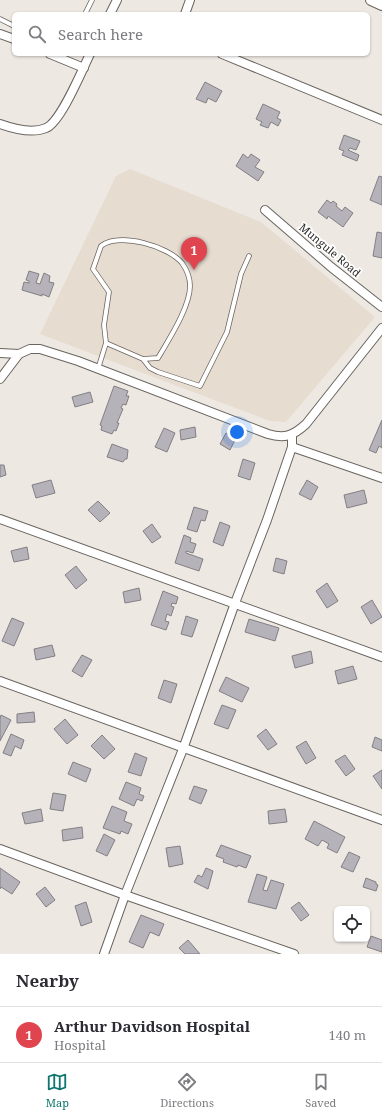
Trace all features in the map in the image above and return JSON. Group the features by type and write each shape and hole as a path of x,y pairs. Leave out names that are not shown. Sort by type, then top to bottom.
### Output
{"street":[{"path":"111,12 117,0"},
{"path":"187,12 190,0"},
{"path":"371,0 382,5"},
{"path":"0,34 12,38"},
{"path":"55,56 84,68"},
{"path":"0,124 32,131 47,128 58,117 89,56"},
{"path":"227,56 382,120"},
{"name":"Mungule Road","path":"265,210 331,267 382,307"},
{"path":"0,380 10,363 19,354 30,349 50,351 268,434 284,437 292,435 306,424 382,328"},
{"path":"0,353 19,354"},
{"path":"104,954 125,895 183,749 235,603 267,520 292,447 292,435"},
{"path":"292,447 382,478"},
{"path":"0,519 382,657"},
{"path":"0,681 183,749 382,820"},
{"path":"0,849 125,895 294,954"}],"lane":[{"path":"86,12 92,0"},
{"path":"0,19 12,25"},
{"path":"98,369 106,343 104,325 109,292 93,269 99,248 104,243 114,239 136,241 149,244 176,258 182,263 187,271 190,287 184,307 158,358 143,359 106,343"},
{"path":"143,359 146,365 158,372 197,386 202,384 227,332 241,274 249,256"}],"shaded area":[{"path":"130,169 261,222 375,317 286,422 270,421 40,334 116,176"}],"building":[{"path":"205,82 222,91 216,102 208,98 206,103 196,99"},
{"path":"263,104 280,112 277,118 281,120 278,126 271,122 268,128 260,125 262,122 256,119"},
{"path":"344,135 360,141 356,150 350,148 348,150 359,155 357,161 342,155 344,151 339,149"},
{"path":"243,154 248,158 251,154 260,160 255,167 264,172 258,181 236,166"},
{"path":"379,176 382,177 382,205 370,200"},
{"path":"327,200 331,203 333,201 342,211 345,207 353,213 343,227 328,216 327,219 318,212"},
{"path":"377,232 382,233 382,258 373,256"},
{"path":"29,271 39,274 36,283 40,284 44,273 50,276 49,282 54,283 49,297 22,290 24,282 29,283 29,281 26,280"},
{"path":"114,386 128,391 126,396 129,396 126,405 123,404 121,408 123,409 117,423 119,423 116,431 114,430 112,434 101,430 102,426 100,425"},
{"path":"90,392 93,402 75,407 72,397"},
{"path":"382,420 382,448 379,446 376,453 369,450"},
{"path":"195,427 196,437 181,440 180,430"},
{"path":"164,428 175,433 167,452 155,447"},
{"path":"226,433 236,438 230,450 220,444"},
{"path":"112,444 128,450 127,459 123,462 107,457"},
{"path":"243,459 255,463 250,480 238,476"},
{"path":"0,465 4,465 6,475 0,477"},
{"path":"51,480 55,493 36,498 32,485"},
{"path":"307,480 318,487 311,500 299,494"},
{"path":"364,490 367,503 347,508 344,495"},
{"path":"98,501 110,513 100,522 88,510"},
{"path":"194,507 208,511 205,521 201,520 197,532 187,529"},
{"path":"220,522 230,526 223,546 213,542"},
{"path":"152,524 161,537 152,543 143,531"},
{"path":"184,535 191,538 190,542 196,544 193,553 186,551 186,553 203,559 199,571 175,563"},
{"path":"27,547 29,559 14,562 11,551"},
{"path":"276,558 287,561 284,574 273,571"},
{"path":"76,566 87,580 76,589 65,575"},
{"path":"327,583 338,601 327,608 316,591"},
{"path":"139,588 141,600 125,603 123,592"},
{"path":"163,591 178,597 176,604 172,603 171,606 174,607 171,616 167,614 165,621 169,622 166,630 151,625"},
{"path":"372,600 382,617 371,624 361,607"},
{"path":"186,616 198,620 192,637 181,634"},
{"path":"12,618 24,623 14,646 2,641"},
{"path":"249,619 279,628 275,641 245,632"},
{"path":"52,645 55,656 36,660 34,649"},
{"path":"311,651 313,663 295,668 292,656"},
{"path":"82,655 92,660 82,677 72,671"},
{"path":"353,666 357,679 338,684 335,671"},
{"path":"226,677 249,688 242,702 219,691"},
{"path":"164,680 177,684 171,703 158,698"},
{"path":"222,705 236,710 228,729 214,724"},
{"path":"34,712 35,722 17,723 17,714"},
{"path":"1,715 11,720 0,741 0,718"},
{"path":"65,719 78,735 67,744 54,729"},
{"path":"266,729 277,744 268,750 257,736"},
{"path":"11,734 24,740 21,749 15,746 11,756 3,753"},
{"path":"102,735 115,749 104,759 91,746"},
{"path":"375,737 382,740 382,751 372,747"},
{"path":"306,741 316,758 306,764 296,747"},
{"path":"135,753 147,758 141,776 128,772"},
{"path":"345,755 355,769 346,776 335,761"},
{"path":"73,762 91,769 86,782 68,774"},
{"path":"382,770 382,789 373,776"},
{"path":"126,782 141,788 139,794 144,796 142,801 137,799 134,806 119,799"},
{"path":"194,786 207,790 201,804 189,799"},
{"path":"53,793 66,795 63,811 50,809"},
{"path":"112,806 127,812 124,821 132,824 128,834 121,831 120,834 103,828"},
{"path":"41,809 43,821 25,824 22,813"},
{"path":"285,809 287,822 269,824 268,811"},
{"path":"314,821 345,837 337,853 327,848 329,844 322,840 318,846 305,839"},
{"path":"82,827 83,838 63,841 62,830"},
{"path":"104,834 115,840 107,856 96,851"},
{"path":"221,845 251,856 246,868 238,865 237,867 223,862 224,859 216,856"},
{"path":"180,846 183,864 169,867 166,848"},
{"path":"349,852 360,857 353,872 341,867"},
{"path":"0,868 20,882 12,894 1,887 0,889"},
{"path":"206,868 213,871 208,889 194,882 198,875 202,877"},
{"path":"257,874 267,877 263,890 267,891 271,880 284,884 276,909 248,902"},
{"path":"366,878 376,882 378,885 376,891 363,887"},
{"path":"45,887 55,900 46,907 36,894"},
{"path":"86,902 92,922 81,926 75,906"},
{"path":"299,902 309,915 301,921 291,908"},
{"path":"141,915 164,924 159,936 150,932 143,948 129,942"},
{"path":"371,936 382,940 382,952 367,947"},
{"path":"188,940 200,954 185,954 179,948"}],"place":[{"name":"Arthur Davidson Hospital","path":"194,270"}]}
